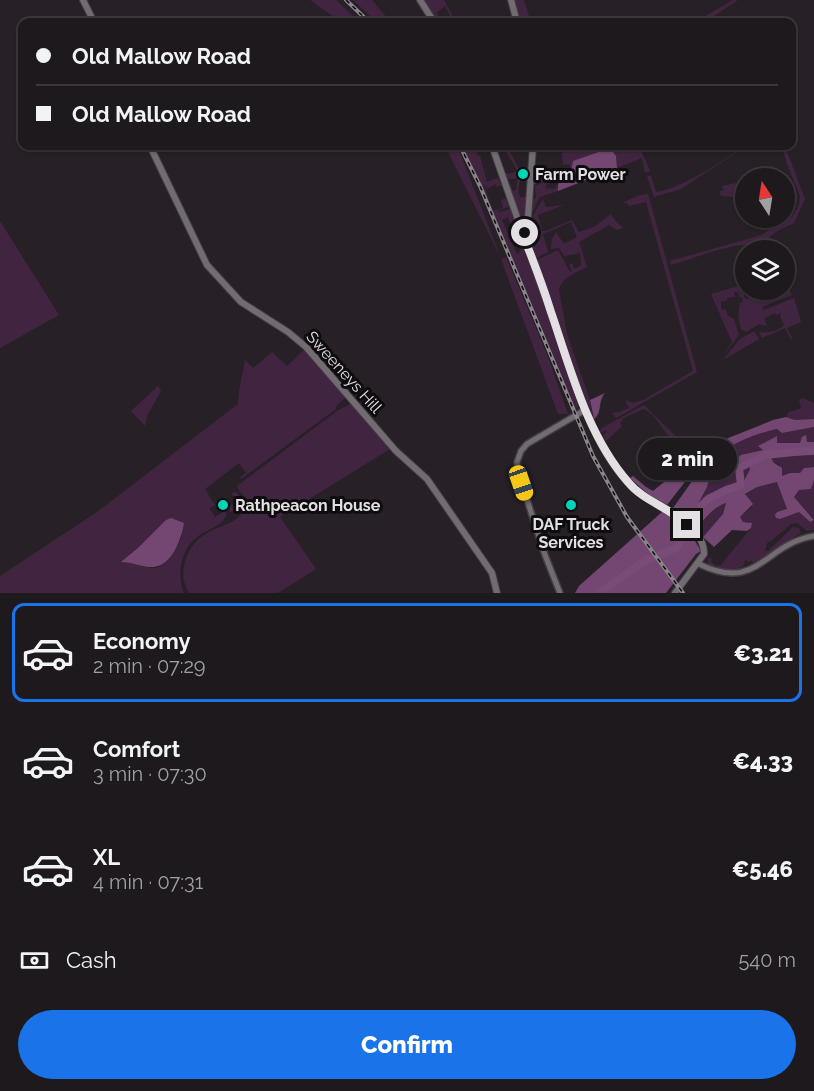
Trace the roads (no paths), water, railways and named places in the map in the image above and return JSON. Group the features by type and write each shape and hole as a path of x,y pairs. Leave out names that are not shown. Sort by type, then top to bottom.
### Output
{"street":[{"path":"83,0 92,18"},
{"path":"420,0 431,18"},
{"path":"511,0 516,18"},
{"name":"Sweeneys Hill","path":"152,150 207,265 242,302 288,332 306,347 396,451 427,479 492,573 497,593"},
{"path":"493,150 585,410 610,457 630,485 645,497 678,516 703,543 705,554 675,593"},
{"path":"523,235 527,232 533,150"},
{"path":"560,593 521,483 517,462 521,451 527,444 585,410"},
{"path":"757,574 791,544 814,536"},
{"path":"699,564 710,573 723,579"}],"waterway":[{"path":"599,593 646,560 676,548 701,506 708,499 741,485 739,468 765,455 814,450"}],"railway":[{"path":"346,0 365,18"},
{"path":"462,150 480,186 593,456 627,517 683,593"}],"place":[{"name":"Farm Power","path":"523,174"},
{"name":"Rathpeacon House","path":"223,505"},
{"name":"DAF Truck Services","path":"571,505"}]}
